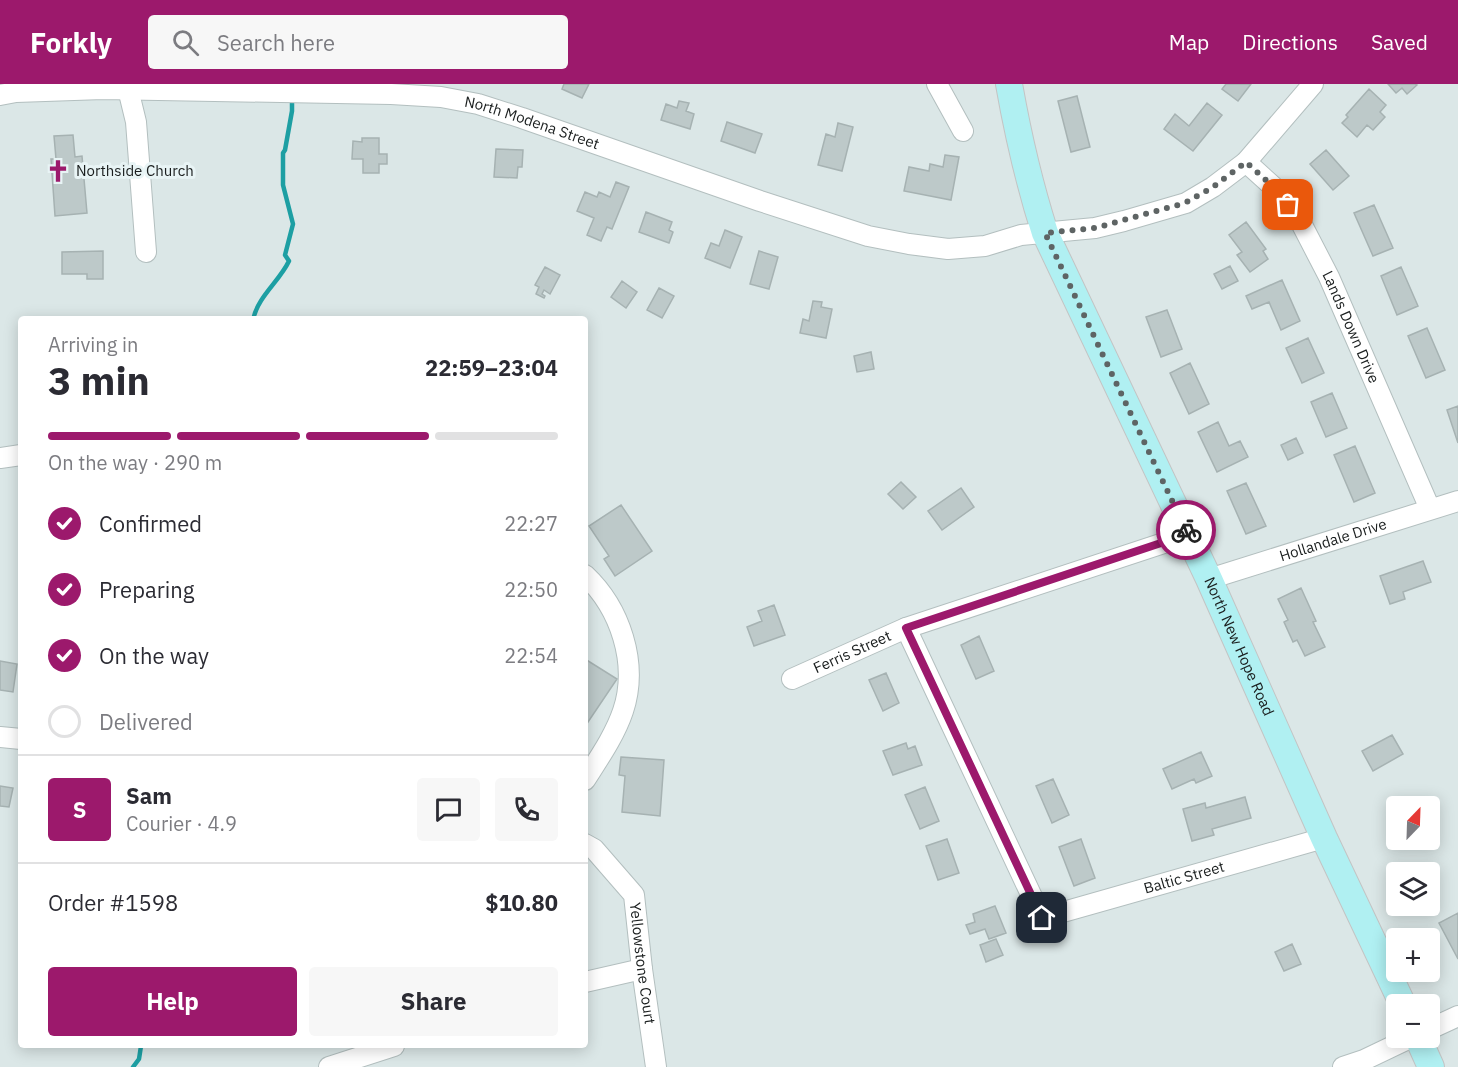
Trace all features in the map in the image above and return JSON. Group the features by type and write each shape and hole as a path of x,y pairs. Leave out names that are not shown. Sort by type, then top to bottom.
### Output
{"main road":[{"name":"North New Hope Road","path":"1009,84 1019,144 1045,233 1209,579 1324,838 1398,994"},
{"path":"1422,1048 1431,1067"}],"street":[{"path":"937,84 963,131"},
{"name":"North Modena Street","path":"0,95 103,87 391,94 478,104 868,236 948,249 985,246 1021,235 1095,228 1185,203 1213,187 1246,162 1313,84"},
{"path":"129,89 136,122 146,252"},
{"name":"Lands Down Drive","path":"1246,162 1278,191 1299,219 1329,277 1430,509"},
{"path":"0,458 18,455"},
{"name":"Hollandale Drive","path":"1209,579 1458,501"},
{"name":"Ferris Street","path":"792,679 906,628 1188,534"},
{"path":"588,578 612,608 623,634 628,683 624,710 611,738 588,775"},
{"name":"Baltic Street","path":"906,628 1042,918 1324,838"},
{"path":"0,737 18,739"},
{"name":"Yellowstone Court","path":"588,846 594,849 634,895 656,1067"},
{"path":"588,981 642,969"},
{"path":"1440,1024 1458,1016"},
{"path":"329,1067 388,1048"},
{"path":"1343,1067 1389,1048"}],"building":[{"path":"564,84 589,84 582,98 562,89"},
{"path":"1226,84 1251,84 1238,101 1222,89"},
{"path":"1388,84 1417,85 1407,94 1402,88 1396,93"},
{"path":"1369,89 1386,105 1380,112 1385,117 1373,130 1367,125 1357,137 1342,123 1348,117 1346,115"},
{"path":"1077,96 1090,147 1071,152 1058,101"},
{"path":"679,101 689,103 686,111 694,114 690,129 661,120 666,104 677,108"},
{"path":"1207,103 1222,115 1193,151 1164,129 1175,114 1189,126"},
{"path":"727,122 762,134 755,153 721,141"},
{"path":"838,123 853,127 842,171 818,165 826,134 835,137"},
{"path":"73,135 75,157 82,156 87,213 55,216 51,159 56,159 54,136"},
{"path":"362,138 379,138 379,154 387,154 387,164 379,164 379,173 363,173 363,159 352,159 353,141 362,142"},
{"path":"496,149 523,150 522,167 518,167 517,178 494,177"},
{"path":"1326,150 1349,176 1333,190 1310,164"},
{"path":"945,155 959,157 951,200 904,191 909,167 929,171 930,164 943,167"},
{"path":"616,182 629,187 612,229 607,227 601,241 587,235 594,218 577,211 585,192 597,197 599,192 610,197"},
{"path":"1374,205 1393,248 1373,256 1354,213"},
{"path":"646,212 672,222 669,230 673,232 669,243 639,232"},
{"path":"1246,222 1266,249 1263,251 1268,259 1250,272 1237,255 1242,252 1229,235"},
{"path":"725,230 742,237 730,268 705,258 711,243 719,246"},
{"path":"103,251 103,279 87,279 87,274 62,274 62,252"},
{"path":"759,251 778,257 769,289 750,284"},
{"path":"1230,266 1238,281 1222,289 1214,274"},
{"path":"545,267 560,275 550,294 544,290 542,294 544,298 536,294 539,287 535,285"},
{"path":"1401,267 1418,306 1397,315 1381,276"},
{"path":"1282,280 1300,321 1281,330 1269,302 1252,309 1246,296"},
{"path":"622,281 637,292 626,308 611,297"},
{"path":"659,288 674,296 662,318 647,310"},
{"path":"813,301 822,302 821,307 832,309 826,338 800,333 803,319 809,321"},
{"path":"1167,310 1182,349 1161,357 1146,317"},
{"path":"1427,328 1445,370 1426,378 1408,336"},
{"path":"1308,338 1324,373 1302,383 1286,348"},
{"path":"871,352 874,369 857,372 854,356"},
{"path":"1190,363 1209,404 1189,414 1170,373"},
{"path":"1332,393 1347,428 1326,437 1311,402"},
{"path":"1458,406 1458,443 1447,410"},
{"path":"1218,422 1229,446 1240,441 1248,457 1217,472 1198,432"},
{"path":"1296,438 1303,453 1288,460 1281,445"},
{"path":"1355,446 1375,493 1354,502 1334,455"},
{"path":"901,482 916,497 903,509 888,494"},
{"path":"1246,483 1266,526 1246,534 1227,491"},
{"path":"961,488 974,507 942,530 928,511"},
{"path":"621,505 652,551 615,576 604,559 609,556 589,526"},
{"path":"1423,561 1431,582 1403,592 1405,599 1390,604 1380,576"},
{"path":"1301,588 1325,647 1305,656 1297,640 1293,642 1284,622 1288,620 1278,599"},
{"path":"774,605 785,635 754,646 747,627 762,621 758,611"},
{"path":"979,636 994,671 976,679 961,645"},
{"path":"0,661 17,664 13,692 0,690"},
{"path":"588,661 617,679 588,722"},
{"path":"886,673 899,703 883,711 869,680"},
{"path":"1392,735 1403,754 1373,771 1362,751"},
{"path":"906,743 908,749 915,746 922,765 893,775 883,751"},
{"path":"1201,752 1212,776 1196,783 1194,779 1172,789 1163,769"},
{"path":"621,757 664,760 660,816 622,812 625,776 619,775"},
{"path":"1053,779 1069,815 1052,823 1036,786"},
{"path":"0,786 13,788 9,807 0,806"},
{"path":"925,787 939,821 920,829 905,795"},
{"path":"1245,797 1251,818 1212,829 1214,835 1192,841 1183,809 1205,803 1206,808"},
{"path":"947,839 959,873 938,880 926,846"},
{"path":"1081,839 1095,878 1074,886 1059,847"},
{"path":"995,906 1006,933 989,939 985,929 970,934 966,925 975,922 973,914"},
{"path":"1458,913 1458,959 1439,923"},
{"path":"996,939 1003,955 986,962 980,945"},
{"path":"1292,944 1301,964 1284,971 1275,952"}],"waterway":[{"path":"254,316 264,296 289,261 285,255 293,224 283,185 283,153 292,111 292,99"},
{"path":"133,1067 139,1059 141,1048"}],"way so far":[{"path":"1186,530 1045,233 1095,228 1185,203 1213,187 1246,162 1278,191 1288,205"}],"place":[{"name":"Northside Church","path":"58,171"}],"route":[{"path":"1042,918 906,628 1188,534 1186,530"}]}
